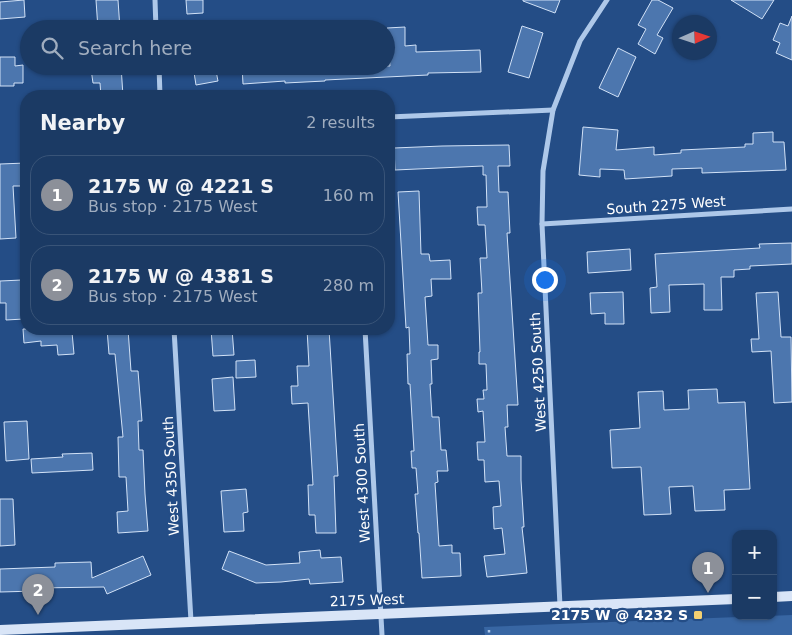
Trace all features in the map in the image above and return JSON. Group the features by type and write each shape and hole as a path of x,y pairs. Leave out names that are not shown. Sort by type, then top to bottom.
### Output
{"street":[{"path":"155,0 156,20"},
{"name":"West 4250 South","path":"560,606 542,224 543,171 553,110 580,41 607,0"},
{"path":"159,75 160,90"},
{"path":"395,118 553,110"},
{"name":"South 2275 West","path":"542,224 792,209"},
{"name":"West 4350 South","path":"174,335 191,622"},
{"name":"West 4300 South","path":"365,335 382,635"},
{"path":"777,597 792,596"},
{"name":"2175 West","path":"0,630 732,599"}],"path":[{"path":"489,630 489,635"}],"shaded area":[{"path":"792,615 792,635 485,635 484,627 732,617 732,620 777,620 777,616"}],"building":[{"path":"24,0 25,17 0,19 0,2"},
{"path":"96,0 118,0 119,20 97,20"},
{"path":"186,0 203,0 203,13 187,14"},
{"path":"523,0 560,0 555,13"},
{"path":"652,0 658,0 673,8 657,35 663,38 655,54 638,44 646,29 638,25"},
{"path":"731,0 774,0 762,19"},
{"path":"792,16 792,60 776,53 780,43 773,40 780,23 788,26"},
{"path":"522,26 543,33 529,78 508,72"},
{"path":"405,27 405,46 416,45 416,52 480,50 481,72 428,73 428,75 243,84 242,75 395,75 395,28"},
{"path":"618,48 636,57 618,97 599,88"},
{"path":"0,57 15,57 15,66 20,65 20,75 23,75 23,83 14,83 14,86 0,86"},
{"path":"92,75 122,75 123,90 101,90 100,83 93,83"},
{"path":"194,75 217,75 218,81 196,85"},
{"path":"583,127 618,130 616,150 654,147 654,155 681,153 681,150 745,147 745,144 753,144 753,133 773,132 773,142 784,142 786,170 702,173 702,168 672,169 672,176 625,179 624,170 600,169 600,177 579,175"},
{"path":"509,145 510,166 498,166 499,192 508,192 510,233 507,233 518,405 507,405 508,427 505,427 507,456 521,456 524,527 522,527 527,573 487,577 484,556 505,554 502,528 494,529 493,507 501,506 499,481 485,482 484,460 478,460 477,442 485,442 483,411 478,412 477,399 484,399 483,390 487,390 486,364 479,364 478,293 482,293 480,258 487,258 485,225 478,225 477,207 487,207 486,175 483,175 483,166 395,170 395,148"},
{"path":"20,163 20,186 13,186 16,238 0,239 0,164"},
{"path":"419,191 421,254 429,254 430,261 450,260 451,279 431,279 432,296 425,297 428,345 438,345 438,359 431,360 432,417 439,417 441,450 446,450 448,471 437,471 438,482 435,483 439,546 452,545 452,553 460,553 461,576 422,578 415,494 418,494 416,468 412,468 411,451 414,451 407,354 410,354 409,327 406,328 398,192"},
{"path":"792,243 792,264 750,266 750,269 734,270 734,277 721,277 722,310 704,310 704,284 669,285 670,312 651,313 650,288 657,287 655,254 760,248 759,244"},
{"path":"630,249 631,270 588,273 587,252"},
{"path":"20,280 20,319 6,320 6,303 0,303 0,281"},
{"path":"623,292 624,324 605,324 605,313 591,314 590,293"},
{"path":"778,292 781,337 791,337 792,402 774,403 771,351 752,352 751,339 759,339 756,293"},
{"path":"23,335 72,335 74,354 58,355 57,345 41,346 41,341 24,343"},
{"path":"107,335 128,335 131,371 138,371 142,421 138,421 139,450 143,450 148,531 118,533 117,512 128,511 126,477 119,477 118,437 123,437 115,354 109,354"},
{"path":"211,335 232,335 234,355 213,356"},
{"path":"307,335 329,335 338,476 334,476 336,533 316,533 315,515 309,515 308,485 313,485 308,403 292,404 291,386 298,386 297,366 309,366"},
{"path":"255,360 256,377 236,378 236,361"},
{"path":"233,377 235,410 214,411 212,379"},
{"path":"717,389 718,403 745,402 750,489 724,490 725,510 695,511 693,486 669,487 671,514 644,515 641,467 612,468 610,430 640,428 638,392 663,391 664,410 689,409 688,390"},
{"path":"27,421 29,459 6,461 4,422"},
{"path":"92,453 93,470 32,473 31,459 63,457 62,454"},
{"path":"246,489 248,512 243,513 244,531 224,532 221,491"},
{"path":"0,499 13,499 15,545 0,546"},
{"path":"320,550 321,558 341,557 343,582 310,584 309,579 256,583 222,569 229,551 266,565 300,563 299,552"},
{"path":"143,556 151,575 107,594 104,587 37,588 37,591 0,592 0,569 55,567 55,563 91,562 92,578"}],"place":[{"name":"2175 W @ 4221 S","path":"708,593"},
{"name":"2175 W @ 4381 S","path":"38,615"},
{"name":"2175 W @ 4232 S","path":"698,615"}]}
